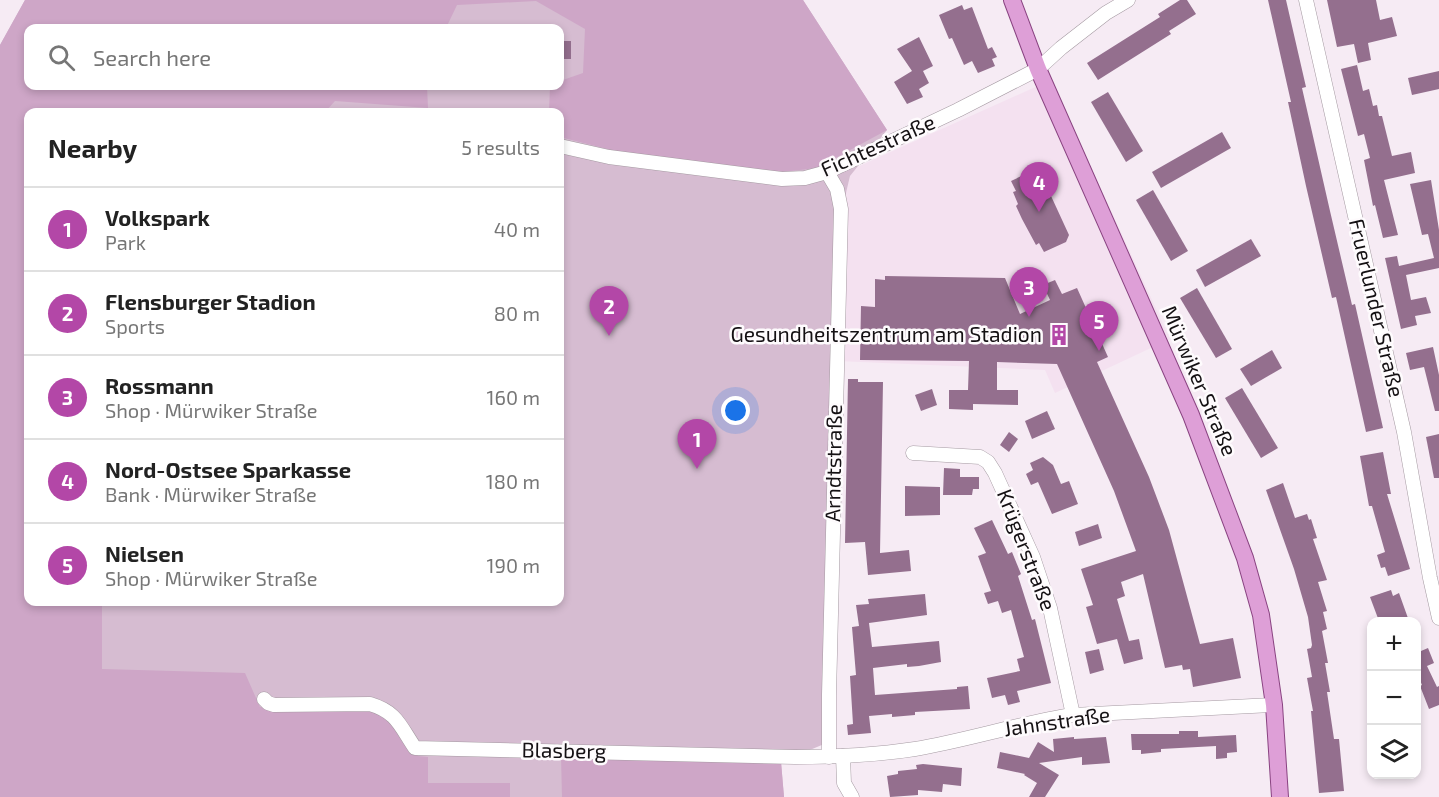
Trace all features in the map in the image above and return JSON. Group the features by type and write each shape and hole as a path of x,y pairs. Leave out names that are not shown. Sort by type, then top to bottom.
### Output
{"main road":[{"name":"Mürwiker Straße","path":"1012,0 1038,69 1181,389 1245,558 1261,615 1274,705 1280,797"}],"street":[{"name":"Fichtestraße","path":"564,147 609,157 782,179 805,178 827,172 1038,69 1070,41 1128,0"},
{"name":"Fruerlunder Straße","path":"1306,0 1404,432 1439,618"},
{"name":"Arndtstraße","path":"827,172 837,189 841,209 828,695 836,756"},
{"name":"Krügerstraße","path":"914,453 980,456 988,462 995,473 1033,557 1050,608 1073,715"},
{"name":"Blasberg","path":"264,699 274,705 370,704 384,708 393,715 415,748 836,756"},
{"name":"Jahnstraße","path":"836,756 915,749 1073,715 1274,705"},
{"path":"836,756 844,783 852,797"}],"shaded area":[{"path":"25,0 803,0 887,130 850,176 842,210 829,742 781,762 784,797 0,797 0,45"},
{"path":"25,0 803,0 887,130 817,168 774,173 631,155 564,138 564,108 549,108 550,90 564,90 564,80 583,73 585,29 536,1 457,5 448,24 24,24 24,90 427,90 428,108 335,101 329,108 24,108 24,606 102,606 102,669 245,673 260,707 370,708 391,717 418,756 428,757 428,783 510,783 510,797 0,797 0,45"},
{"path":"1051,80 1170,339 1055,393 1045,370 837,361 842,210 850,176 855,168"},
{"path":"561,756 781,762 784,797 562,797"}],"building":[{"path":"1180,0 1187,0 1196,14 1169,31 1171,34 1098,80 1087,63 1160,17 1158,14"},
{"path":"1268,0 1286,0 1306,87 1302,88 1383,428 1366,432 1336,297 1332,298 1306,186 1288,102 1291,102"},
{"path":"1327,0 1376,0 1380,20 1392,17 1397,36 1368,43 1371,60 1358,63 1354,44 1337,47"},
{"path":"962,5 964,10 972,7 988,49 992,47 997,57 992,59 995,66 978,73 972,61 964,65 939,15"},
{"path":"919,37 933,66 923,71 929,83 919,89 923,97 907,104 894,82 912,71 897,49"},
{"path":"564,41 571,41 571,59 564,59"},
{"path":"1357,65 1363,91 1369,89 1373,106 1377,105 1379,116 1382,116 1392,156 1411,152 1415,173 1384,180 1398,235 1383,238 1375,205 1373,206 1364,160 1370,158 1364,134 1358,136 1341,69"},
{"path":"1439,71 1439,89 1412,95 1408,78"},
{"path":"1108,92 1143,151 1126,162 1091,102"},
{"path":"1222,132 1231,148 1161,188 1152,172"},
{"path":"1034,170 1040,172 1069,235 1066,242 1044,252 1039,243 1036,245 1022,219 1016,206 1018,204 1013,192 1016,191 1011,181"},
{"path":"1431,180 1439,230 1439,268 1406,275 1411,300 1426,297 1431,313 1415,316 1417,325 1401,329 1385,258 1397,256 1399,266 1434,258 1428,234 1422,235 1410,184"},
{"path":"1153,190 1188,251 1171,261 1136,200"},
{"path":"1251,239 1261,256 1205,287 1196,270"},
{"path":"885,276 1005,278 1020,314 1050,300 1043,285 1055,280 1062,294 1077,288 1108,357 1097,362 1149,477 1169,530 1200,644 1233,638 1241,678 1193,687 1190,669 1183,670 1182,665 1165,668 1143,574 1121,582 1125,596 1117,599 1129,641 1139,639 1143,659 1124,664 1117,639 1097,644 1086,607 1093,605 1081,569 1136,551 1114,491 1057,364 997,362 997,390 1018,390 1018,405 973,404 973,410 949,409 949,390 968,390 969,361 860,360 861,306 875,307 875,279 885,280"},
{"path":"1197,288 1232,349 1216,358 1180,298"},
{"path":"1433,347 1439,375 1439,411 1435,411 1424,367 1410,370 1406,353"},
{"path":"1272,350 1282,368 1251,386 1240,369"},
{"path":"848,379 858,379 858,382 883,382 880,553 909,550 911,571 868,575 865,542 845,543"},
{"path":"1242,388 1278,448 1261,458 1225,398"},
{"path":"932,389 937,405 921,411 915,395"},
{"path":"1047,411 1055,429 1032,439 1025,421"},
{"path":"1009,432 1018,439 1009,452 1000,445"},
{"path":"1439,434 1439,478 1434,478 1426,437"},
{"path":"1383,452 1391,494 1387,494 1410,569 1388,576 1385,567 1381,568 1377,555 1385,552 1372,506 1369,506 1360,456"},
{"path":"1043,457 1053,465 1061,484 1069,481 1078,504 1052,514 1038,482 1031,485 1026,474 1033,470 1030,463"},
{"path":"944,468 960,469 960,477 979,477 979,489 973,489 972,495 943,495"},
{"path":"1283,483 1295,518 1307,514 1309,520 1311,519 1317,538 1313,539 1327,580 1318,582 1327,611 1323,612 1327,629 1322,631 1328,663 1325,663 1330,692 1327,692 1334,739 1339,739 1344,791 1319,793 1311,711 1313,711 1307,678 1312,677 1307,649 1312,645 1308,617 1266,490"},
{"path":"905,486 940,487 940,515 905,516"},
{"path":"992,520 1008,554 1012,552 1021,574 1018,576 1032,620 1035,619 1051,683 1017,691 1020,702 1008,705 1005,695 992,698 987,678 1020,671 1017,659 1024,657 1011,610 1002,613 998,601 988,604 984,593 991,591 978,556 986,553 974,528"},
{"path":"1098,524 1102,538 1079,546 1075,532"},
{"path":"1391,590 1393,596 1399,593 1408,617 1378,617 1370,597"},
{"path":"925,594 927,615 869,623 872,647 939,641 941,662 919,666 907,667 907,664 873,668 875,695 957,689 957,687 968,686 970,709 915,712 915,715 892,717 892,714 869,716 871,733 848,735 847,725 853,724 850,676 856,675 852,627 859,626 856,605 869,604 868,599"},
{"path":"1428,648 1434,663 1427,666 1437,687 1439,686 1439,705 1429,709 1421,689 1421,651"},
{"path":"1099,649 1104,670 1090,674 1085,652"},
{"path":"1179,731 1198,731 1198,737 1236,735 1237,752 1227,753 1227,758 1216,759 1216,746 1161,749 1161,752 1141,754 1141,750 1132,750 1131,734 1179,734"},
{"path":"1074,737 1074,739 1106,737 1110,763 1082,765 1082,757 1039,763 1059,775 1045,797 1029,797 1037,783 1025,774 997,768 1000,752 1029,758 1038,742 1054,752 1053,739"},
{"path":"916,765 962,768 961,786 943,784 942,792 918,790 918,795 890,797 887,776 898,774 898,771 917,769"}],"place":[{"name":"Nord-Ostsee Sparkasse","path":"1039,212"},
{"name":"Rossmann","path":"1029,317"},
{"name":"Gesundheitszentrum am Stadion","path":"1059,335"},
{"name":"Flensburger Stadion","path":"609,336"},
{"name":"Nielsen","path":"1099,351"},
{"name":"Volkspark","path":"697,469"}]}
